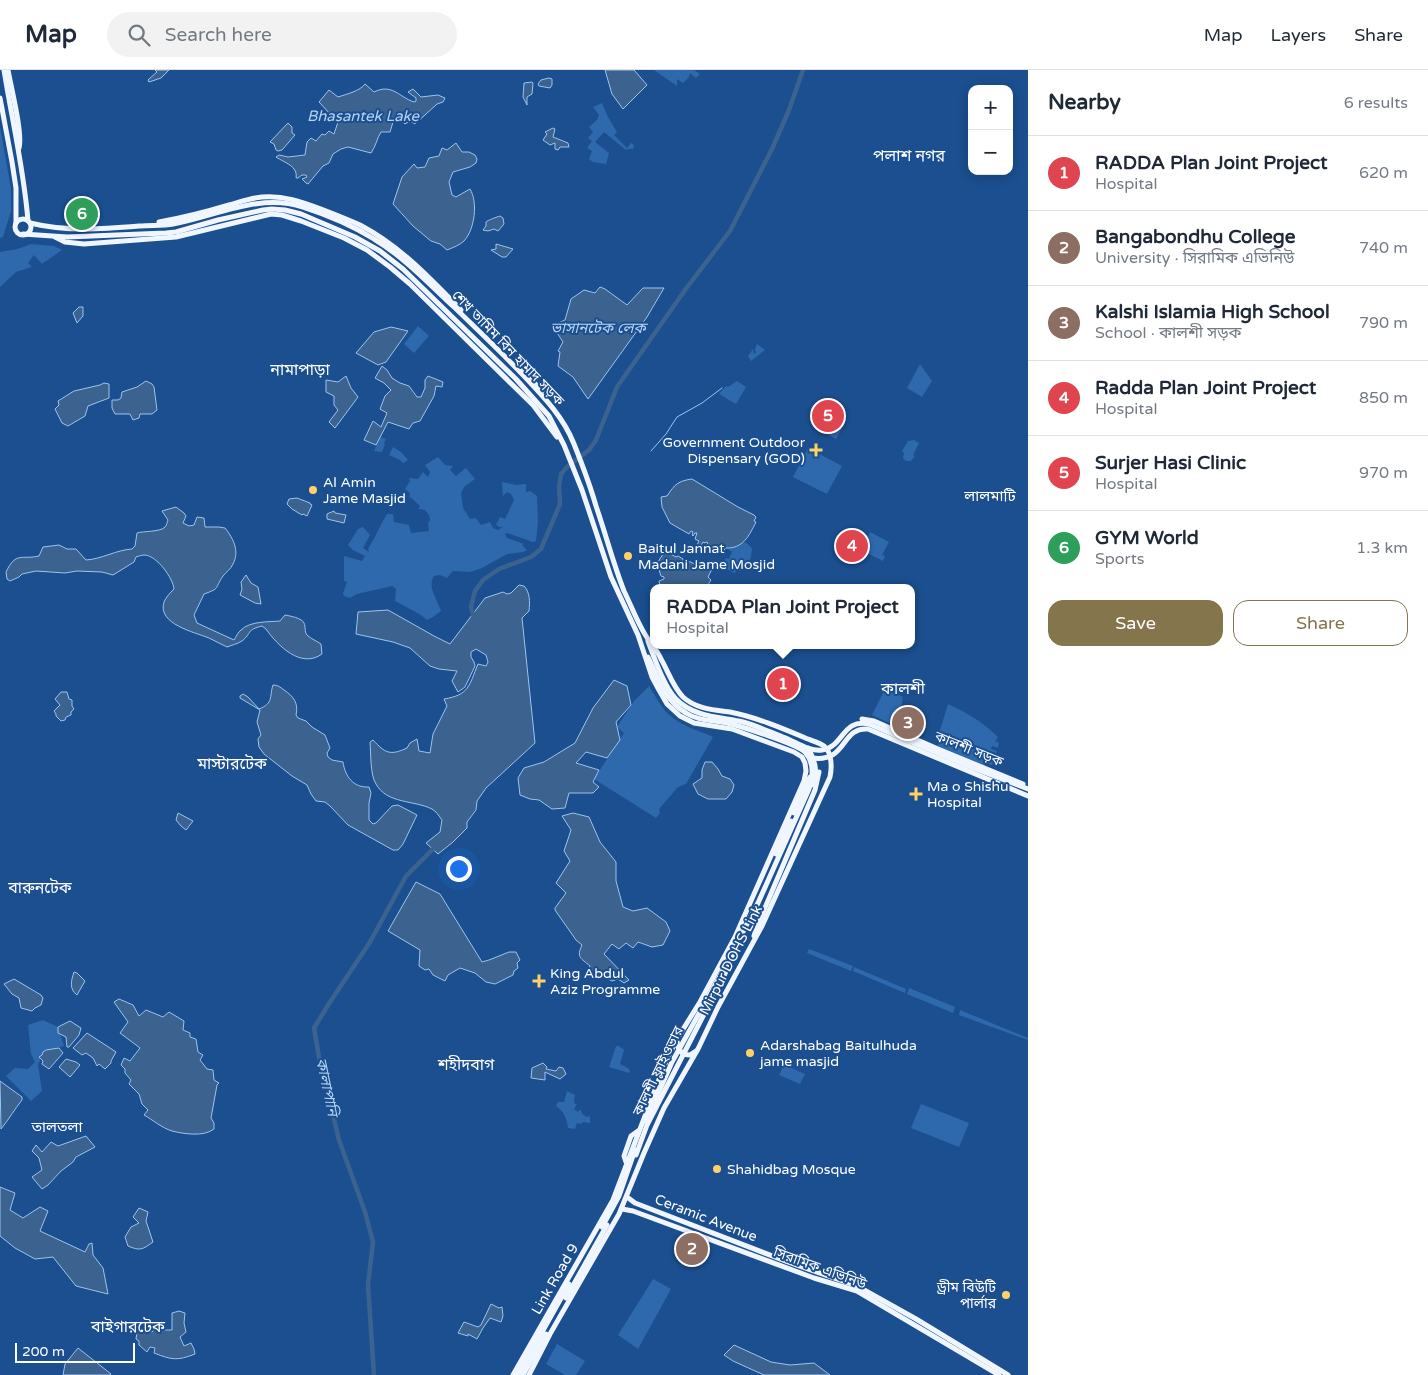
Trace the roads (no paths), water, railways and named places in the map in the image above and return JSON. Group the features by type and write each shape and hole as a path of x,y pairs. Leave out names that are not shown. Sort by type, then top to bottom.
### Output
{"main road":[{"path":"0,98 16,188 16,230 23,234 30,231 29,222 23,174 4,70"},
{"path":"8,70 19,130 20,144 18,151"},
{"path":"119,225 161,222 243,200 265,197 307,203 359,224 400,251 420,268 531,378 566,422 573,435 573,442"},
{"name":"শেখ তামিম বিন হামাদ সড়ক","path":"29,222 55,228 78,230 172,224 243,206 275,202 294,204 344,223 374,239 406,263 470,323 532,385 551,406 562,422 573,442 586,476 612,560 650,642"},
{"name":"শেখ তামিম বিন হামাদ সড়ক","path":"23,234 67,237 176,232 218,220 272,209 301,214 370,245 403,269 516,379 541,406 555,426 578,480 611,576 638,636 658,690 671,708 680,716 694,723 726,728 751,735 810,758 821,759 830,757"},
{"path":"16,223 22,219 29,222"},
{"path":"638,636 648,649 671,694 686,707 701,714 747,723 817,750 828,748 837,743 850,726 857,723 865,723 1028,788"},
{"path":"646,636 648,649 663,690 671,702 680,709 695,717 744,728 796,746 802,749 811,763 812,774 756,898 735,937"},
{"name":"শেখ তামিম বিন হামাদ সড়ক","path":"655,649 676,688 685,698 702,707 730,712 759,721 824,746"},
{"path":"726,728 723,720 730,712"},
{"name":"কালশী সড়ক","path":"824,746 834,742 844,728 853,722 863,719 874,721 1028,788"},
{"path":"824,746 830,757 838,752 851,733 863,729 873,731 1028,796"},
{"path":"810,758 820,752 819,747 814,742"},
{"path":"753,940 757,925 817,784 818,763 808,748"},
{"path":"523,1375 618,1205 647,1125 710,1006 758,906 816,776 816,764 808,748"},
{"name":"Mirpur DOHS Link","path":"614,1197 666,1061 735,937 804,781 806,767 804,760 799,755"},
{"name":"Mirpur DOHS Link","path":"626,1197 664,1108 698,1049 718,1007 762,926 828,782 831,772 830,757"},
{"name":"কালশী ফ্লাইওভার","path":"518,1375 613,1208 644,1125 667,1074 758,903 809,788 812,774"},
{"path":"677,1039 678,1049 683,1054 690,1055 698,1049"},
{"path":"666,1061 674,1056 678,1056 684,1061 685,1072"},
{"name":"Link Road 9","path":"513,1375 614,1197"},
{"name":"Link Road 9","path":"529,1375 550,1334 622,1209 626,1197"},
{"name":"Ceramic Avenue","path":"626,1197 635,1203 703,1230 857,1286 916,1319 1008,1375"},
{"name":"সিরামিক এভিনিউ","path":"622,1209 633,1211 814,1278 857,1291 999,1375"}],"water":[{"path":"155,70 169,70 161,78 149,82 148,80 157,72"},
{"path":"605,70 634,70 647,85 623,109 612,94"},
{"path":"552,79 550,88 539,86 538,84 541,80"},
{"path":"532,82 532,94 527,97 527,105 523,97 524,83"},
{"name":"Bhasantek Lake","path":"365,84 374,92 386,89 391,90 414,102 416,98 408,92 413,89 421,97 438,95 445,98 443,102 437,104 415,124 410,121 405,124 397,117 393,122 390,132 381,132 371,153 348,147 341,149 333,154 329,163 323,166 308,184 302,179 307,177 306,175 296,178 295,170 276,157 279,155 288,157 305,155 307,142 311,138 316,141 322,134 325,135 329,131 334,134 339,119 331,115 319,102 329,90 338,97 357,90"},
{"path":"288,123 292,127 292,133 295,135 282,150 278,151 274,144 270,142"},
{"path":"553,128 555,129 553,137 568,143 569,147 560,147 558,150 555,149 555,143 550,145 543,140 547,134 545,132"},
{"path":"456,143 462,152 469,152 475,155 477,159 476,163 470,167 453,172 449,182 452,195 456,197 470,189 475,208 473,223 468,236 458,245 447,250 440,244 431,241 413,226 393,204 402,177 414,164 417,168 425,167 429,158 439,156 442,148 447,150"},
{"path":"500,216 503,218 504,224 498,231 494,229 483,230 486,222"},
{"path":"496,244 513,249 506,257 502,257 491,250 496,249"},
{"name":"ভাসানটেক লেক","path":"600,287 627,305 643,288 664,288 647,317 588,399 573,377 558,366 560,352 558,351 563,342 556,327 557,324 565,320 571,299 584,290 595,293"},
{"path":"79,307 83,307 83,316 77,323 73,313"},
{"path":"391,327 408,331 386,362 378,365 356,353 374,332"},
{"path":"382,366 392,378 409,386 417,397 421,397 425,388 425,380 428,376 443,382 442,387 436,386 434,396 420,421 413,423 409,429 388,422 376,445 364,440 373,421 381,427 387,413 380,409 385,396 391,390 375,378"},
{"path":"346,376 351,388 358,397 335,428 329,422 338,410 334,405 334,396 326,392 326,380 338,382"},
{"path":"146,381 154,387 157,410 152,414 140,414 139,418 133,420 130,414 115,414 112,408 112,400 118,400 121,398 122,392 137,387"},
{"path":"104,383 109,384 109,398 88,406 85,416 68,426 62,423 55,409 59,405 58,401 74,391"},
{"path":"692,479 756,517 754,521 756,522 745,541 731,548 725,548 724,551 716,546 715,548 711,546 710,548 706,546 708,543 706,542 703,542 700,547 697,545 699,541 695,539 697,533 693,536 693,532 691,531 689,534 670,523 662,507 661,497 667,496 680,482"},
{"path":"297,498 312,505 307,516 292,509 287,504 289,499"},
{"path":"176,507 186,516 183,523 189,526 194,525 197,517 204,518 205,527 225,528 233,540 236,550 235,559 231,567 223,576 217,588 204,594 194,615 197,623 234,640 240,631 249,625 280,621 285,615 303,621 307,635 321,644 322,654 306,659 291,654 262,626 251,630 242,641 227,647 178,626 166,616 163,610 165,600 174,589 171,579 164,568 150,556 136,557 134,562 113,575 102,572 77,571 65,573 36,571 22,574 10,581 7,579 6,572 13,561 20,558 39,556 43,547 59,545 67,549 76,549 86,560 132,549 135,546 137,533 163,529 168,520 162,511"},
{"path":"334,511 335,513 346,515 344,523 327,519 327,514"},
{"path":"665,551 683,559 682,562 686,564 688,561 697,565 695,567 697,569 699,566 708,568 710,565 713,567 708,577 711,580 708,584 660,584 659,581 664,579 664,577 661,576 656,565"},
{"path":"246,575 251,583 258,587 261,604 240,595 242,589 241,582"},
{"path":"519,585 524,586 529,597 529,611 522,618 535,743 486,788 477,801 476,810 467,822 467,828 438,854 426,843 440,832 442,820 432,809 401,801 381,790 374,780 370,742 373,740 388,752 396,752 407,748 410,743 417,739 419,751 430,753 433,734 447,706 444,699 459,695 467,688 478,664 486,666 488,662 486,655 476,649 471,652 475,666 465,687 458,692 452,681 457,671 430,666 410,648 393,642 356,634 358,612 388,610 450,644 485,598 503,592 511,593"},
{"path":"614,680 627,686 631,705 616,722 620,740 607,758 586,752 576,763 599,770 593,782 599,787 593,793 569,793 565,808 552,809 539,800 520,795 518,778 524,768 544,762 575,743 593,708"},
{"path":"273,685 280,687 293,697 296,703 296,715 298,718 306,721 325,735 330,748 327,753 328,757 332,760 343,762 348,776 354,783 363,787 369,787 371,793 369,820 373,824 392,806 398,805 417,815 403,844 398,850 393,850 348,825 325,802 316,801 307,785 264,754 259,747 258,739 261,735 257,722 260,710 240,698 240,696 243,694 248,697 259,709 269,702"},
{"path":"61,692 67,692 69,699 72,700 74,709 71,715 61,721 54,711 60,705 55,699"},
{"path":"705,762 712,762 722,776 730,779 734,785 732,792 726,799 708,799 698,794 693,784 702,778"},
{"path":"178,813 193,821 186,830 176,820"},
{"path":"573,813 589,817 600,842 616,862 616,881 623,907 633,911 647,908 666,922 670,931 663,945 652,947 638,942 633,948 626,943 619,949 612,944 604,954 629,980 624,983 618,979 612,981 601,975 598,975 595,979 590,976 592,973 589,970 590,966 582,959 579,953 582,945 576,940 555,910 566,893 556,883 570,861 564,851 571,830 562,816"},
{"path":"416,882 440,894 482,962 509,952 516,952 520,960 517,963 518,968 514,971 513,975 495,984 486,982 475,973 460,968 448,975 445,981 433,975 429,969 425,970 419,966 420,950 388,931"},
{"path":"74,972 85,981 77,995 72,987"},
{"path":"14,979 41,995 43,998 41,1005 32,1011 21,1008 19,998 12,994 4,984"},
{"path":"119,999 133,1005 139,1016 146,1010 163,1017 169,1012 184,1021 183,1030 190,1033 190,1037 196,1039 198,1052 203,1055 200,1060 207,1069 213,1070 214,1080 219,1083 217,1085 211,1118 214,1123 214,1129 210,1132 188,1134 172,1131 144,1115 148,1110 142,1104 139,1094 129,1084 131,1080 121,1065 124,1058 130,1061 140,1048 120,1033 128,1022 114,1002"},
{"path":"70,1021 81,1028 79,1035 67,1047 66,1037 58,1033 58,1027"},
{"path":"87,1033 116,1052 111,1063 105,1069 99,1064 97,1066 93,1058 86,1053 82,1055 73,1048"},
{"path":"59,1048 63,1053 49,1069 42,1064 43,1061 39,1057 43,1052"},
{"path":"66,1059 80,1065 70,1077 59,1067"},
{"path":"543,1063 547,1067 546,1069 556,1071 559,1067 563,1068 566,1074 560,1079 545,1072 545,1080 531,1078 532,1068"},
{"path":"0,1081 22,1097 22,1100 1,1129"},
{"path":"86,1136 95,1147 76,1157 73,1162 42,1189 32,1177 42,1170 39,1158 32,1151 36,1145 42,1152 51,1142 58,1146"},
{"path":"0,1187 15,1193 10,1210 23,1218 40,1207 48,1211 40,1231 85,1252 89,1244 92,1243 93,1255 103,1268 108,1294 76,1286 53,1257 35,1259 15,1248 0,1236"},
{"path":"139,1208 148,1212 146,1221 153,1242 143,1248 135,1249 128,1246 125,1237 131,1227 139,1223 133,1217"},
{"path":"491,1304 499,1308 502,1307 503,1316 501,1322 490,1318 477,1339 468,1334 468,1336 458,1333 464,1322 478,1327 481,1325"},
{"path":"179,1311 185,1313 184,1323 186,1332 180,1337 184,1346 191,1343 195,1354 179,1359 154,1353 155,1348 150,1347 147,1352 139,1345 139,1341 136,1339 137,1332 129,1329 130,1324 152,1332 155,1328 172,1330 172,1313"},
{"path":"734,1345 771,1362 790,1365 814,1363 830,1375 764,1375 724,1355"},
{"path":"78,1348 111,1374 63,1375 65,1364"}],"waterway":[{"path":"474,618 471,607 475,591 483,580 499,569 531,557 541,549 560,504 559,487 561,474 589,450 596,440 617,387 685,290 730,231 772,149 789,110 803,70"},
{"path":"651,451 666,434 677,417 702,403 722,388"},
{"name":"কালাপানি","path":"374,1375 368,1285 373,1242 365,1212 339,1140 314,1028 370,942 406,876 436,846"}],"place":[{"name":"GYM World","path":"82,214"},
{"name":"Surjer Hasi Clinic","path":"828,416"},
{"name":"Government Outdoor Dispensary (GOD)","path":"816,450"},
{"name":"Al Amin Jame Masjid","path":"313,490"},
{"name":"Radda Plan Joint Project","path":"852,546"},
{"name":"Baitul Jannat Madani Jame Mosjid","path":"628,556"},
{"name":"RADDA Plan Joint Project","path":"783,684"},
{"name":"Kalshi Islamia High School","path":"908,723"},
{"name":"Ma o Shishu Hospital","path":"916,794"},
{"name":"King Abdul Aziz Programme","path":"539,981"},
{"name":"Adarshabag Baitulhuda jame masjid","path":"750,1053"},
{"name":"Shahidbag Mosque","path":"717,1169"},
{"name":"Bangabondhu College","path":"692,1249"},
{"name":"ড্রীম বিউটি পার্লার","path":"1006,1295"}],"district":[{"name":"পলাশ নগর","path":"909,156"},
{"name":"নামাপাড়া","path":"300,370"},
{"name":"লালমাটি","path":"990,496"},
{"name":"কালশী","path":"903,689"},
{"name":"মাস্টারটেক","path":"232,764"},
{"name":"বারুনটেক","path":"40,888"},
{"name":"শহীদবাগ","path":"466,1065"},
{"name":"তালতলা","path":"57,1127"},
{"name":"বাইগারটেক","path":"128,1327"}]}
